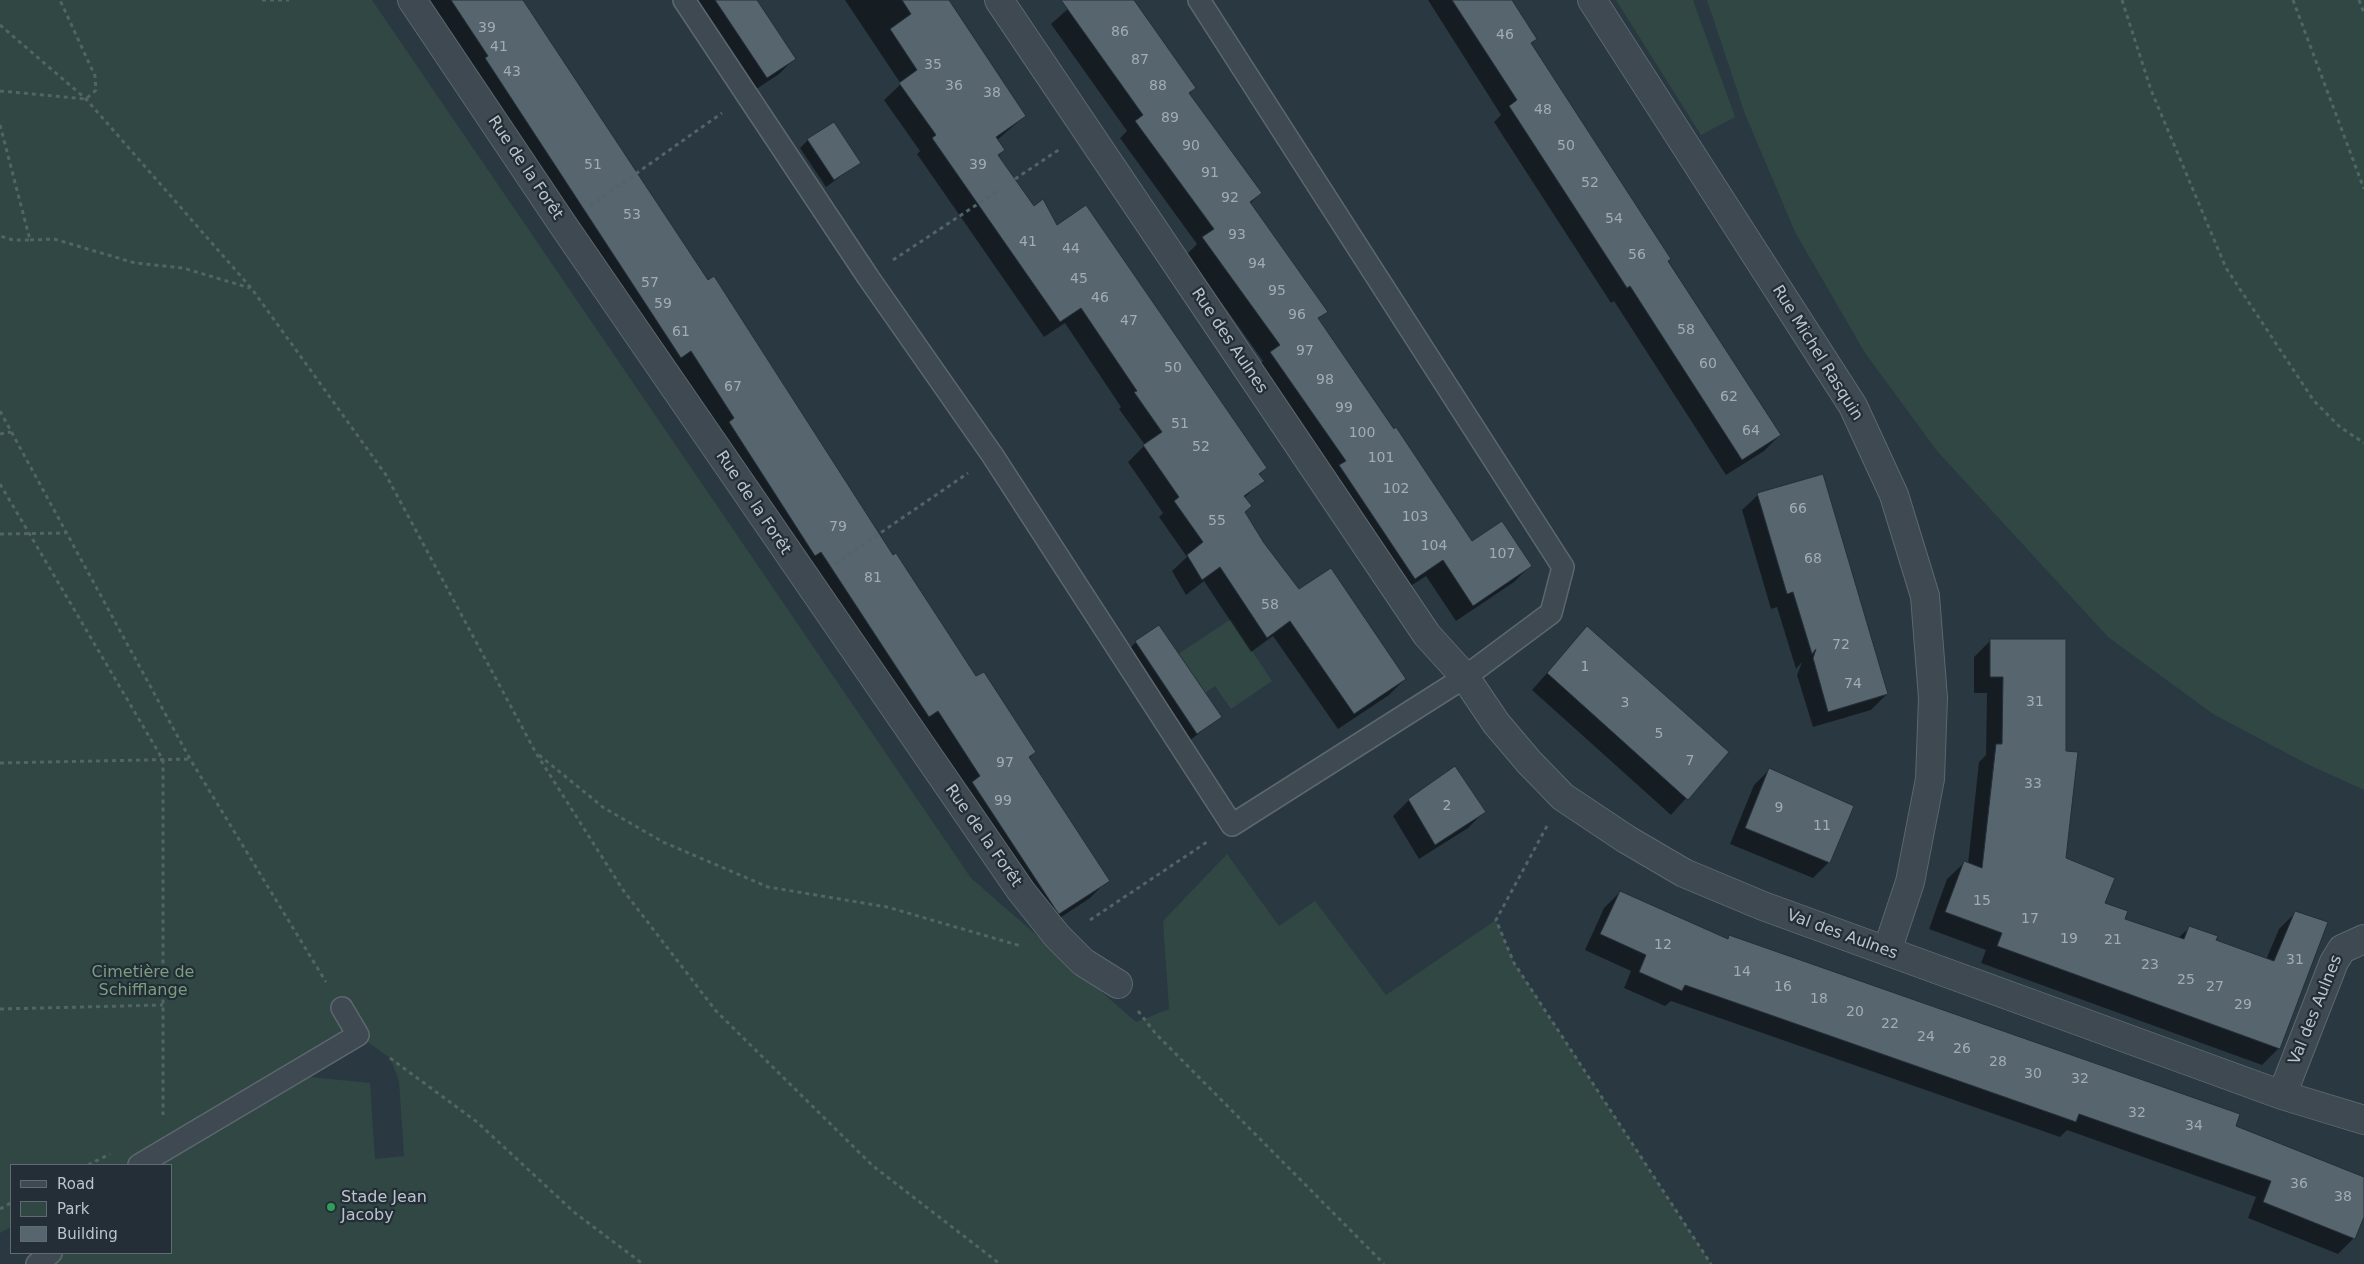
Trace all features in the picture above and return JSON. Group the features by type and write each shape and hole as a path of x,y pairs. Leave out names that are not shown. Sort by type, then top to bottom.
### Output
{"street":[{"name":"Rue de la Forêt","path":"412,0 563,225 1021,891 1057,936 1083,962 1118,984"},
{"name":"Rue des Aulnes","path":"999,0 1427,635 1465,678"},
{"name":"Rue Michel Rasquin","path":"1592,0 1853,406 1894,495 1925,596 1933,698 1930,779 1910,882 1887,951"},
{"name":"Val des Aulnes","path":"1465,678 1496,723 1529,762 1563,797 1626,839 1684,872 1763,906 2282,1095 2364,1120"},
{"name":"Val des Aulnes","path":"2282,1095 2334,962 2342,949 2364,940"}],"lane":[{"path":"684,0 868,277 993,456 1232,825 1465,678 1551,613 1563,567 1199,0"},
{"path":"141,1164 358,1035 342,1008"},
{"path":"37,1264 50,1254"}],"path":[{"path":"0,92 86,99 96,90 94,76 60,0"},
{"path":"262,0 289,0"},
{"path":"2122,0 2151,90 2226,268 2314,402 2340,428 2364,443"},
{"path":"2293,0 2364,189"},
{"path":"2359,0 2364,14"},
{"path":"0,25 86,99 252,289 386,475 536,753 623,890 716,1011 873,1166 1000,1264"},
{"path":"563,225 746,96"},
{"path":"0,125 30,240"},
{"path":"1015,179 1087,131"},
{"path":"868,277 999,190"},
{"path":"0,236 14,240 54,239 136,263 183,268 252,289"},
{"path":"0,411 190,759 342,1008"},
{"path":"0,434 11,432"},
{"path":"808,582 993,456"},
{"path":"0,484 163,760 163,1119"},
{"path":"0,534 65,533"},
{"path":"536,753 604,808 663,842 768,888 887,907 1030,948 1077,929 1232,825"},
{"path":"0,763 190,759"},
{"path":"1563,797 1496,920 1514,963 1711,1264"},
{"path":"1118,984 1156,1034 1384,1264"},
{"path":"0,1009 163,1005"},
{"path":"390,1058 477,1122 575,1213 644,1264"}],"green space":[{"name":"Cimetière de Schifflange","path":"0,0 372,0 971,878 1136,1022 1169,1009 1163,921 1227,854 1279,926 1315,901 1386,995 1496,920 1514,963 1711,1264 49,1264 43,1254 172,1254 172,1164 10,1164 10,1228 0,1233","holes":["358,1035 390,1058 399,1081 404,1156 375,1159 370,1083 290,1075"]},
{"path":"1616,0 1693,0 1735,117 1701,135"},
{"path":"1707,0 2364,0 2364,790 2307,764 2213,714 2108,637 1937,451 1865,353 1795,232 1745,114"},
{"path":"1231,619 1272,681 1231,709 1215,686 1181,710 1154,670"}],"building":[{"path":"451,0 523,0 708,280 714,276 893,555 896,553 976,676 984,672 1036,752 1029,757 1110,881 1059,914 1056,910 972,782 980,776 938,711 929,717 821,552 815,556 729,422 734,418 691,351 681,358 485,58 488,56"},
{"path":"715,0 757,0 796,59 767,78"},
{"path":"902,0 949,0 1026,116 996,137 1005,150 998,155 1034,206 1043,199 1057,225 1086,205 1267,468 1259,474 1265,481 1244,496 1252,506 1245,512 1264,543 1299,589 1331,568 1406,679 1354,714 1290,621 1267,638 1220,567 1202,580 1187,555 1203,542 1174,501 1179,497 1143,445 1162,432 1134,392 1137,391 1081,308 1060,322 932,138 936,135 899,83 917,70 890,29 911,14"},
{"path":"1061,0 1134,0 1196,88 1189,93 1262,193 1250,202 1328,312 1318,318 1394,429 1396,427 1472,541 1502,521 1532,566 1473,606 1443,560 1415,579 1339,465 1346,461 1270,352 1280,345 1202,237 1214,229 1135,121 1143,115"},
{"path":"1452,0 1512,0 1537,39 1531,43 1671,259 1668,261 1781,435 1742,460 1630,286 1627,288 1509,106 1517,100"},
{"path":"834,122 861,163 834,180 807,139"},
{"path":"1823,474 1888,694 1828,712 1813,658 1816,649 1812,654 1793,592 1787,594 1757,493"},
{"path":"1159,625 1222,717 1197,734 1135,641"},
{"path":"1587,626 1729,752 1688,800 1547,673"},
{"path":"1990,639 2066,639 2066,751 2078,752 2066,858 2115,878 2105,903 2128,911 2125,919 2184,939 2189,926 2218,936 2216,940 2274,961 2295,911 2328,922 2280,1049 1997,946 2002,933 1945,912 1964,861 1982,868 1996,744 2002,744 2003,677 1990,677"},
{"path":"1455,766 1486,812 1435,845 1408,799"},
{"path":"1769,768 1854,806 1830,863 1745,828"},
{"path":"1620,891 1728,939 1729,935 2240,1114 2236,1126 2364,1177 2364,1217 2355,1239 2263,1202 2271,1181 2079,1114 2076,1122 1685,985 1682,991 1639,972 1646,955 1600,934"}],"place":[{"name":"Stade Jean Jacoby","path":"331,1207"}]}
